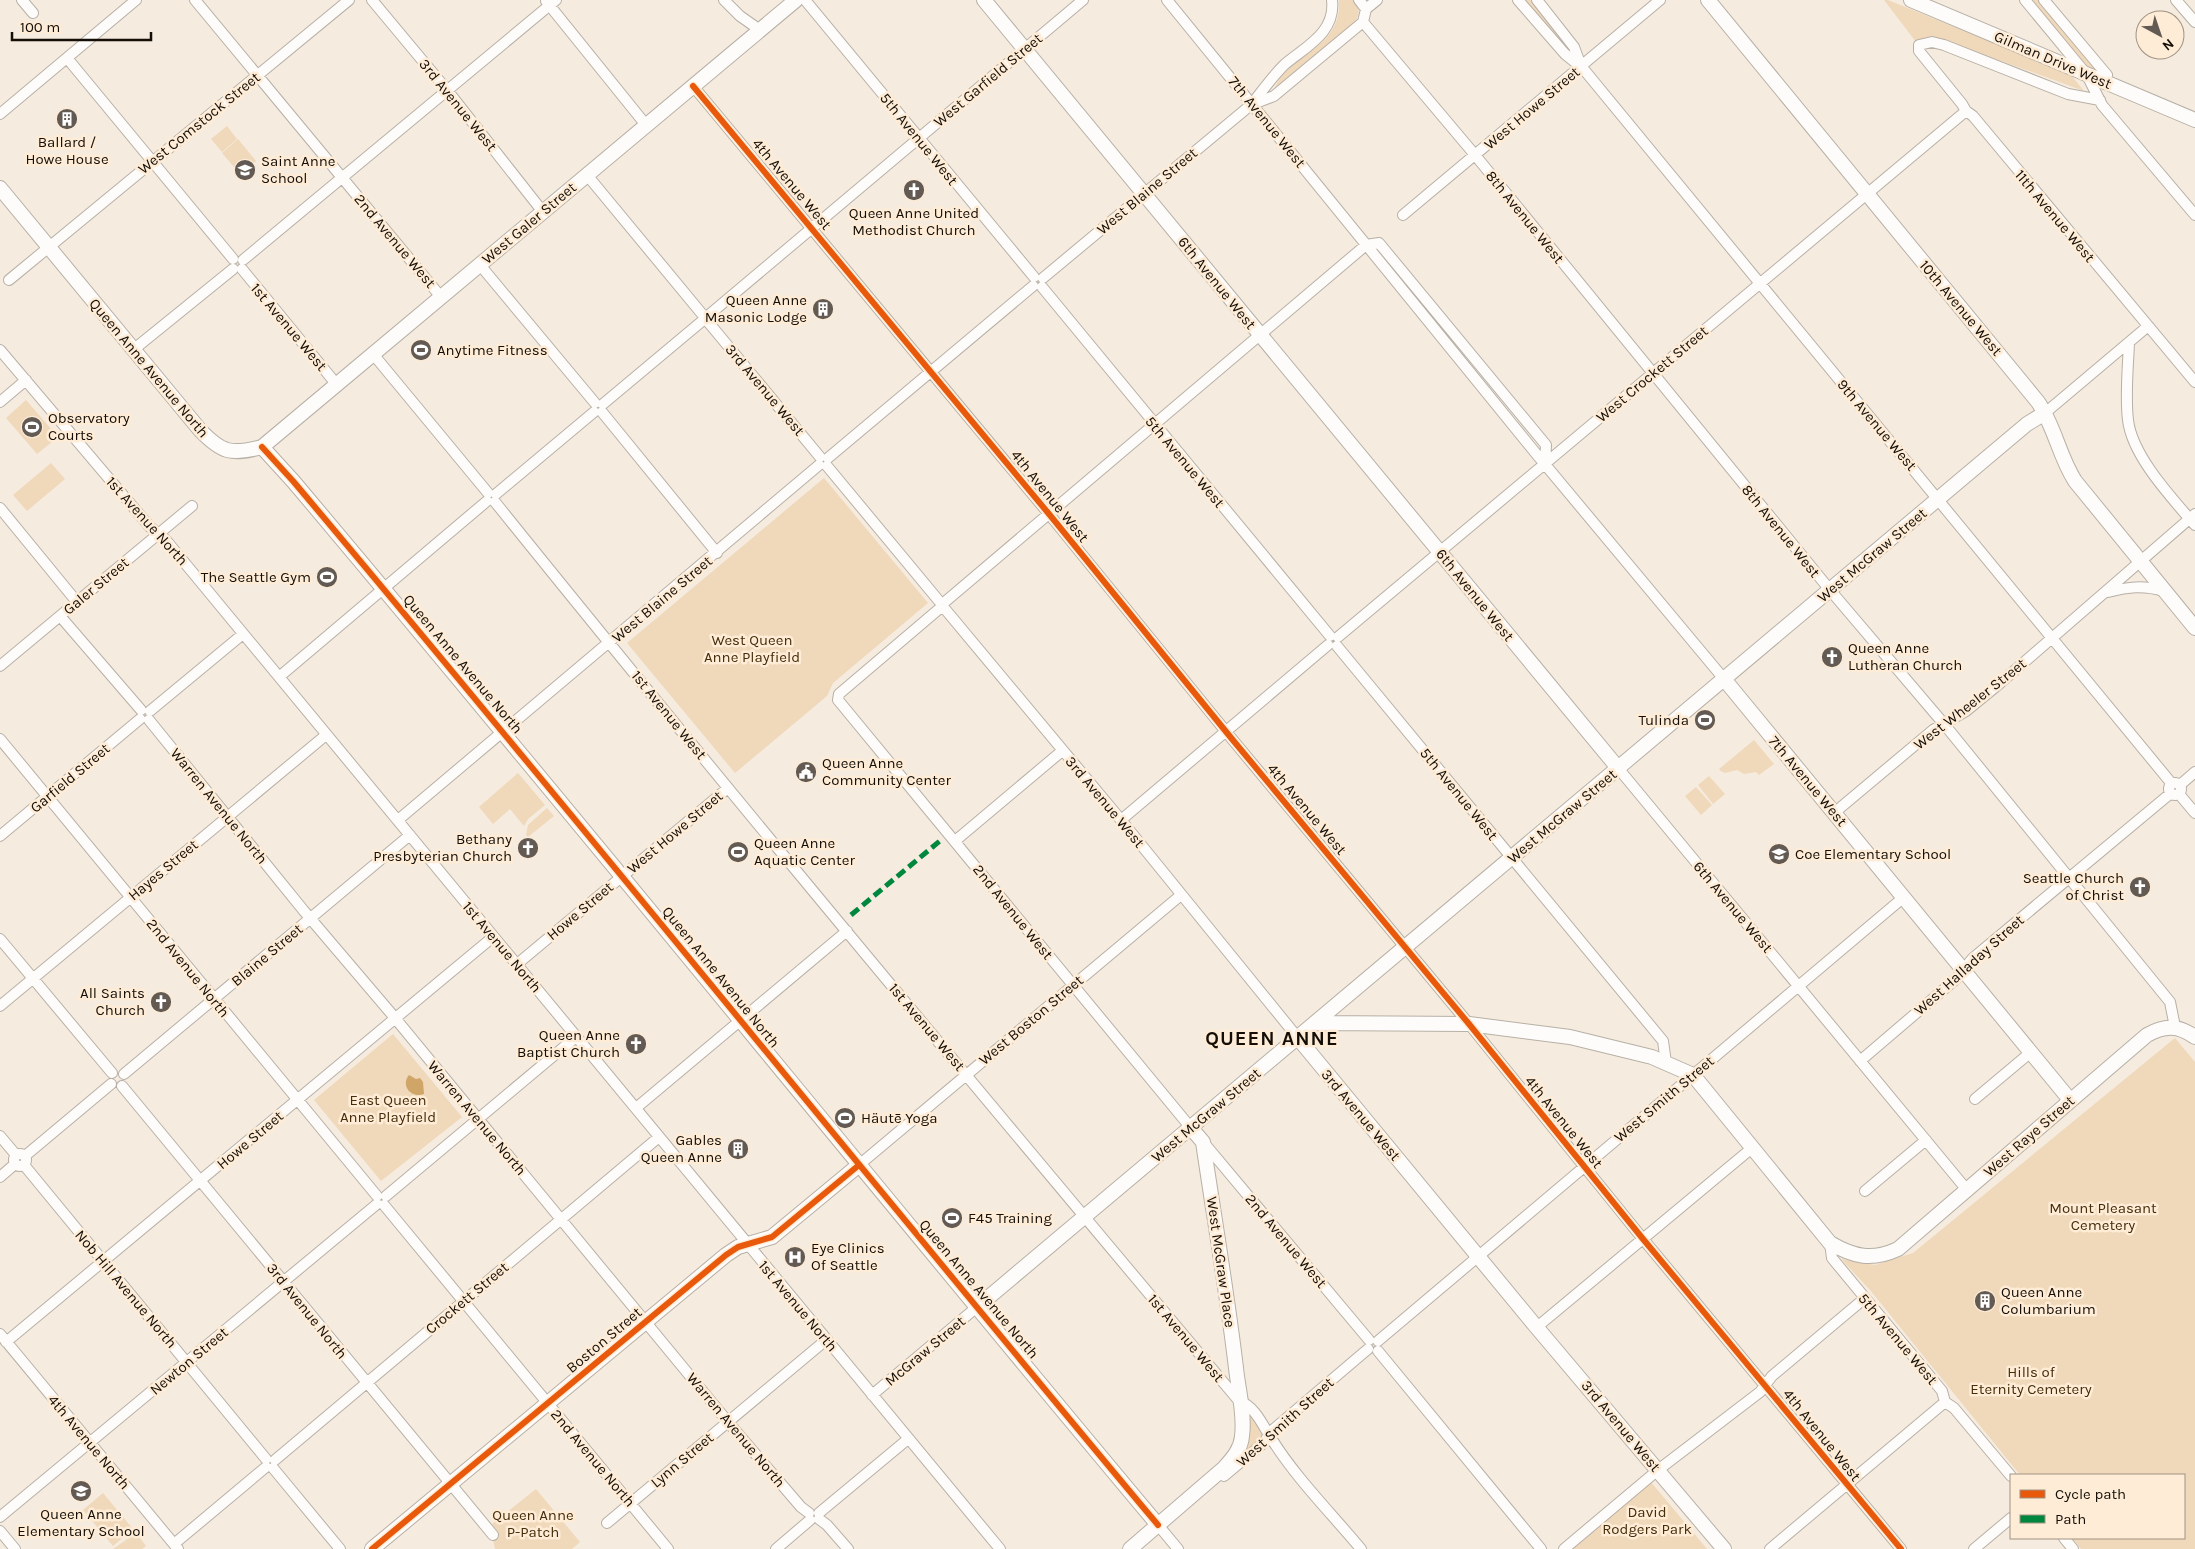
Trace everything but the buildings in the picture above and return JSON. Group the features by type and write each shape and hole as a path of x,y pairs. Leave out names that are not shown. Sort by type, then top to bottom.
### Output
{"street":[{"path":"22,0 33,13"},
{"path":"0,114 136,0"},
{"name":"2nd Avenue West","path":"195,0 441,297"},
{"name":"West Comstock Street","path":"9,280 349,0"},
{"name":"3rd Avenue West","path":"372,0 447,90 543,212"},
{"path":"724,0 740,16 760,30"},
{"name":"West Galer Street","path":"262,447 796,0"},
{"name":"5th Avenue West","path":"805,0 1663,1041 1666,1063"},
{"name":"6th Avenue West","path":"984,0 1967,1190"},
{"name":"West Garfield Street","path":"383,588 1083,0"},
{"name":"7th Avenue West","path":"1167,0 1366,245"},
{"path":"1359,0 1366,9"},
{"path":"1363,22 1366,9 1377,0"},
{"name":"9th Avenue West","path":"1518,0 1565,54 1581,66 2195,813"},
{"name":"9th Avenue West","path":"1537,0 1574,47 1581,66"},
{"name":"West Howe Street","path":"1403,215 1660,0"},
{"name":"10th Avenue West","path":"1708,0 2033,395 2045,413 2070,472 2140,562 2195,628"},
{"name":"Gilman Drive West","path":"1911,0 2195,120"},
{"path":"2025,0 2087,75 2100,100 2195,214"},
{"path":"2044,0 2107,75 2104,82"},
{"path":"2176,0 2195,22"},
{"path":"133,350 343,178 550,2 646,125"},
{"name":"West Blaine Street","path":"503,732 1252,104 1271,78 1321,36 1331,20 1332,2"},
{"name":"West Blaine Street","path":"1252,104 1274,96 1363,22"},
{"name":"8th Avenue West","path":"1363,22 1475,155 1830,590 1944,724 2068,879 2170,1002 2176,1027"},
{"name":"Gilman Drive West","path":"1918,48 1923,42 1944,45 2068,94 2100,100"},
{"name":"11th Avenue West","path":"1918,48 1966,111 1973,116 2147,327 2195,382"},
{"name":"1st Avenue West","path":"67,58 337,384"},
{"name":"4th Avenue West","path":"693,86 1049,514 1226,732 1469,1024 1643,1239 1900,1549"},
{"name":"West Crockett Street","path":"1121,820 1966,111"},
{"name":"3rd Avenue West","path":"586,175 1121,820 1537,1328 1724,1549"},
{"name":"Queen Anne Avenue North","path":"0,188 200,430 217,446 235,452 262,447 503,732 1178,1549"},
{"path":"942,605 1366,245 1379,242 1546,446 1545,464"},
{"path":"480,265 717,553"},
{"name":"West McGraw Street","path":"977,1307 2027,424 2045,413 2147,327"},
{"path":"2129,343 2128,421 2136,445 2147,465 2193,519"},
{"name":"1st Avenue North","path":"0,350 150,527 165,539 1000,1549"},
{"name":"1st Avenue West","path":"373,354 492,497 728,788 1085,1217 1239,1401 1246,1403 1267,1428 1268,1434 1278,1450 1360,1549"},
{"path":"2045,413 2055,398 2095,364"},
{"path":"0,402 26,380"},
{"name":"7th Avenue West","path":"1545,464 2070,1100"},
{"name":"Galer Street","path":"1,663 192,506"},
{"path":"0,508 77,602"},
{"name":"West Wheeler Street","path":"1834,813 1933,730 1966,711 2193,519"},
{"name":"West Wheeler Street","path":"2104,593 2129,587 2147,586 2164,591"},
{"path":"279,677 383,588"},
{"name":"2nd Avenue West","path":"942,605 837,696 838,700 1190,1128"},
{"name":"Warren Avenue North","path":"60,616 145,715 310,919 395,1018 728,1422 801,1507 828,1525 848,1549"},
{"name":"Garfield Street","path":"0,836 242,634"},
{"path":"398,820 503,732"},
{"name":"Hayes Street","path":"0,1006 326,735"},
{"name":"2nd Avenue North","path":"0,739 668,1549"},
{"path":"955,841 1062,751"},
{"name":"West Halladay Street","path":"1860,1061 1956,979 1973,958 2195,772"},
{"name":"West Howe Street","path":"622,876 728,788"},
{"name":"Blaine Street","path":"124,1074 410,835"},
{"name":"Howe Street","path":"516,965 622,876"},
{"name":"West Boston Street","path":"859,1165 1181,895"},
{"name":"West Smith Street","path":"1200,1490 1215,1483 1266,1441 1268,1434 1904,897"},
{"path":"636,1108 847,931"},
{"name":"Howe Street","path":"3,1338 103,1262 493,937"},
{"path":"0,939 112,1073"},
{"path":"1316,1023 1469,1024 1570,1037 1652,1057 1693,1075"},
{"path":"2176,1027 2185,1030 2195,1037"},
{"name":"West Raye Street","path":"1887,1254 1898,1249 2147,1035 2158,1029 2176,1027"},
{"name":"Newton Street","path":"0,1517 576,1037"},
{"path":"1975,1100 2031,1052"},
{"path":"117,1071 124,1074 126,1079 122,1086 117,1087 111,1084 109,1080 112,1073 117,1071"},
{"name":"5th Avenue West","path":"1693,1075 1830,1243 1847,1253 1860,1256 1887,1254"},
{"path":"0,1177 111,1084"},
{"name":"3rd Avenue North","path":"122,1086 493,1535"},
{"path":"1190,1128 1203,1142"},
{"name":"Nob Hill Avenue North","path":"0,1136 340,1549"},
{"name":"Crockett Street","path":"176,1547 270,1463 658,1137"},
{"path":"1865,1191 1926,1140"},
{"name":"2nd Avenue West","path":"1203,1142 1541,1549"},
{"name":"West McGraw Place","path":"1203,1142 1239,1401"},
{"path":"1537,1328 1752,1148"},
{"name":"Boston Street","path":"372,1549 731,1250 766,1240 779,1232 859,1165"},
{"name":"5th Avenue West","path":"1830,1243 1832,1258 1942,1391 1945,1402 1954,1408 2010,1475"},
{"path":"1564,1549 1658,1470 1760,1392 1772,1376 1865,1298"},
{"name":"McGraw Street","path":"872,1395 977,1307"},
{"name":"4th Avenue North","path":"3,1338 176,1547"},
{"name":"Lynn Street","path":"607,1523 826,1340"},
{"name":"West Smith Street","path":"1130,1549 1200,1490 1233,1458 1240,1447 1243,1420 1239,1401"},
{"path":"1770,1549 1945,1402"},
{"path":"776,1549 908,1439"},
{"path":"1974,1549 2010,1519"},
{"path":"0,1531 15,1549"},
{"path":"2065,1539 2073,1549"}],"green space":[{"path":"1339,0 1354,0 1358,6 1357,18 1354,24 1275,88 1282,76 1324,40 1332,30 1338,17"},
{"path":"1523,0 1531,0 1573,54 1556,40"},
{"path":"1884,0 2070,74 2084,91 1938,38 1916,42"},
{"path":"2030,0 2039,0 2098,70 2086,67"},
{"path":"227,126 237,139 222,152 211,139"},
{"path":"238,139 256,161 240,174 222,153"},
{"name":"Observatory Courts","path":"26,400 58,437 37,454 6,418"},
{"name":"Observatory Courts","path":"51,463 65,479 27,511 13,495"},
{"name":"West Queen Anne Playfield","path":"824,478 928,603 833,683 827,696 735,773 627,643"},
{"path":"1754,740 1774,764 1759,775 1756,772 1744,774 1737,770 1725,773 1719,769"},
{"path":"518,773 545,805 528,819 524,826 510,809 493,824 479,807"},
{"path":"1709,776 1725,794 1713,804 1698,785"},
{"path":"1696,787 1712,805 1701,815 1685,796"},
{"path":"547,808 554,816 528,837 526,835 528,825"},
{"name":"East Queen Anne Playfield","path":"393,1034 462,1117 381,1181 314,1100"},
{"name":"Mount Pleasant Cemetery","path":"2175,1038 2195,1062 2195,1549 2081,1549 2073,1539 2185,1539 2185,1474 2019,1474 1870,1290 1841,1259 1875,1265 1913,1253"},
{"path":"1248,1414 1265,1431 1264,1438 1248,1451 1246,1449"},
{"name":"David Rodgers Park","path":"1650,1481 1707,1549 1570,1549"},
{"name":"Queen Anne P-Patch","path":"536,1489 580,1542 572,1549 495,1549 493,1539 497,1531 492,1524"},
{"path":"103,1493 133,1529 113,1546 83,1510"},
{"path":"136,1533 146,1546 142,1549 113,1549"}],"shaded area":[{"path":"409,1075 416,1079 420,1078 423,1082 424,1094 415,1095 409,1090 406,1083"}],"marked path":[{"path":"851,915 941,840"}],"cycle path":[{"path":"693,86 1049,514 1232,739 1469,1024 1643,1239 1901,1549"},
{"path":"262,447 293,481 402,611 1158,1525"},
{"path":"372,1549 726,1255 738,1247 772,1237 859,1165"}],"place":[{"name":"Ballard / Howe House","path":"67,119"},
{"name":"Saint Anne School","path":"245,170"},
{"name":"Queen Anne United Methodist Church","path":"914,190"},
{"name":"Queen Anne Masonic Lodge","path":"823,309"},
{"name":"Anytime Fitness","path":"421,350"},
{"name":"Observatory Courts","path":"32,427"},
{"name":"The Seattle Gym","path":"327,577"},
{"name":"Queen Anne Lutheran Church","path":"1832,657"},
{"name":"Tulinda","path":"1705,720"},
{"name":"Queen Anne Community Center","path":"806,772"},
{"name":"Bethany Presbyterian Church","path":"528,848"},
{"name":"Queen Anne Aquatic Center","path":"738,852"},
{"name":"Coe Elementary School","path":"1779,854"},
{"name":"Seattle Church of Christ","path":"2140,887"},
{"name":"All Saints Church","path":"161,1002"},
{"name":"Queen Anne Baptist Church","path":"636,1044"},
{"name":"Häutē Yoga","path":"845,1118"},
{"name":"Gables Queen Anne","path":"738,1149"},
{"name":"F45 Training","path":"952,1218"},
{"name":"Eye Clinics Of Seattle","path":"795,1257"},
{"name":"Queen Anne Columbarium","path":"1985,1301"},
{"name":"Queen Anne Elementary School","path":"81,1491"}],"district":[{"name":"QUEEN ANNE","path":"1272,1038"}],"park label":[{"name":"Hills of Eternity Cemetery","path":"2031,1380"}]}
